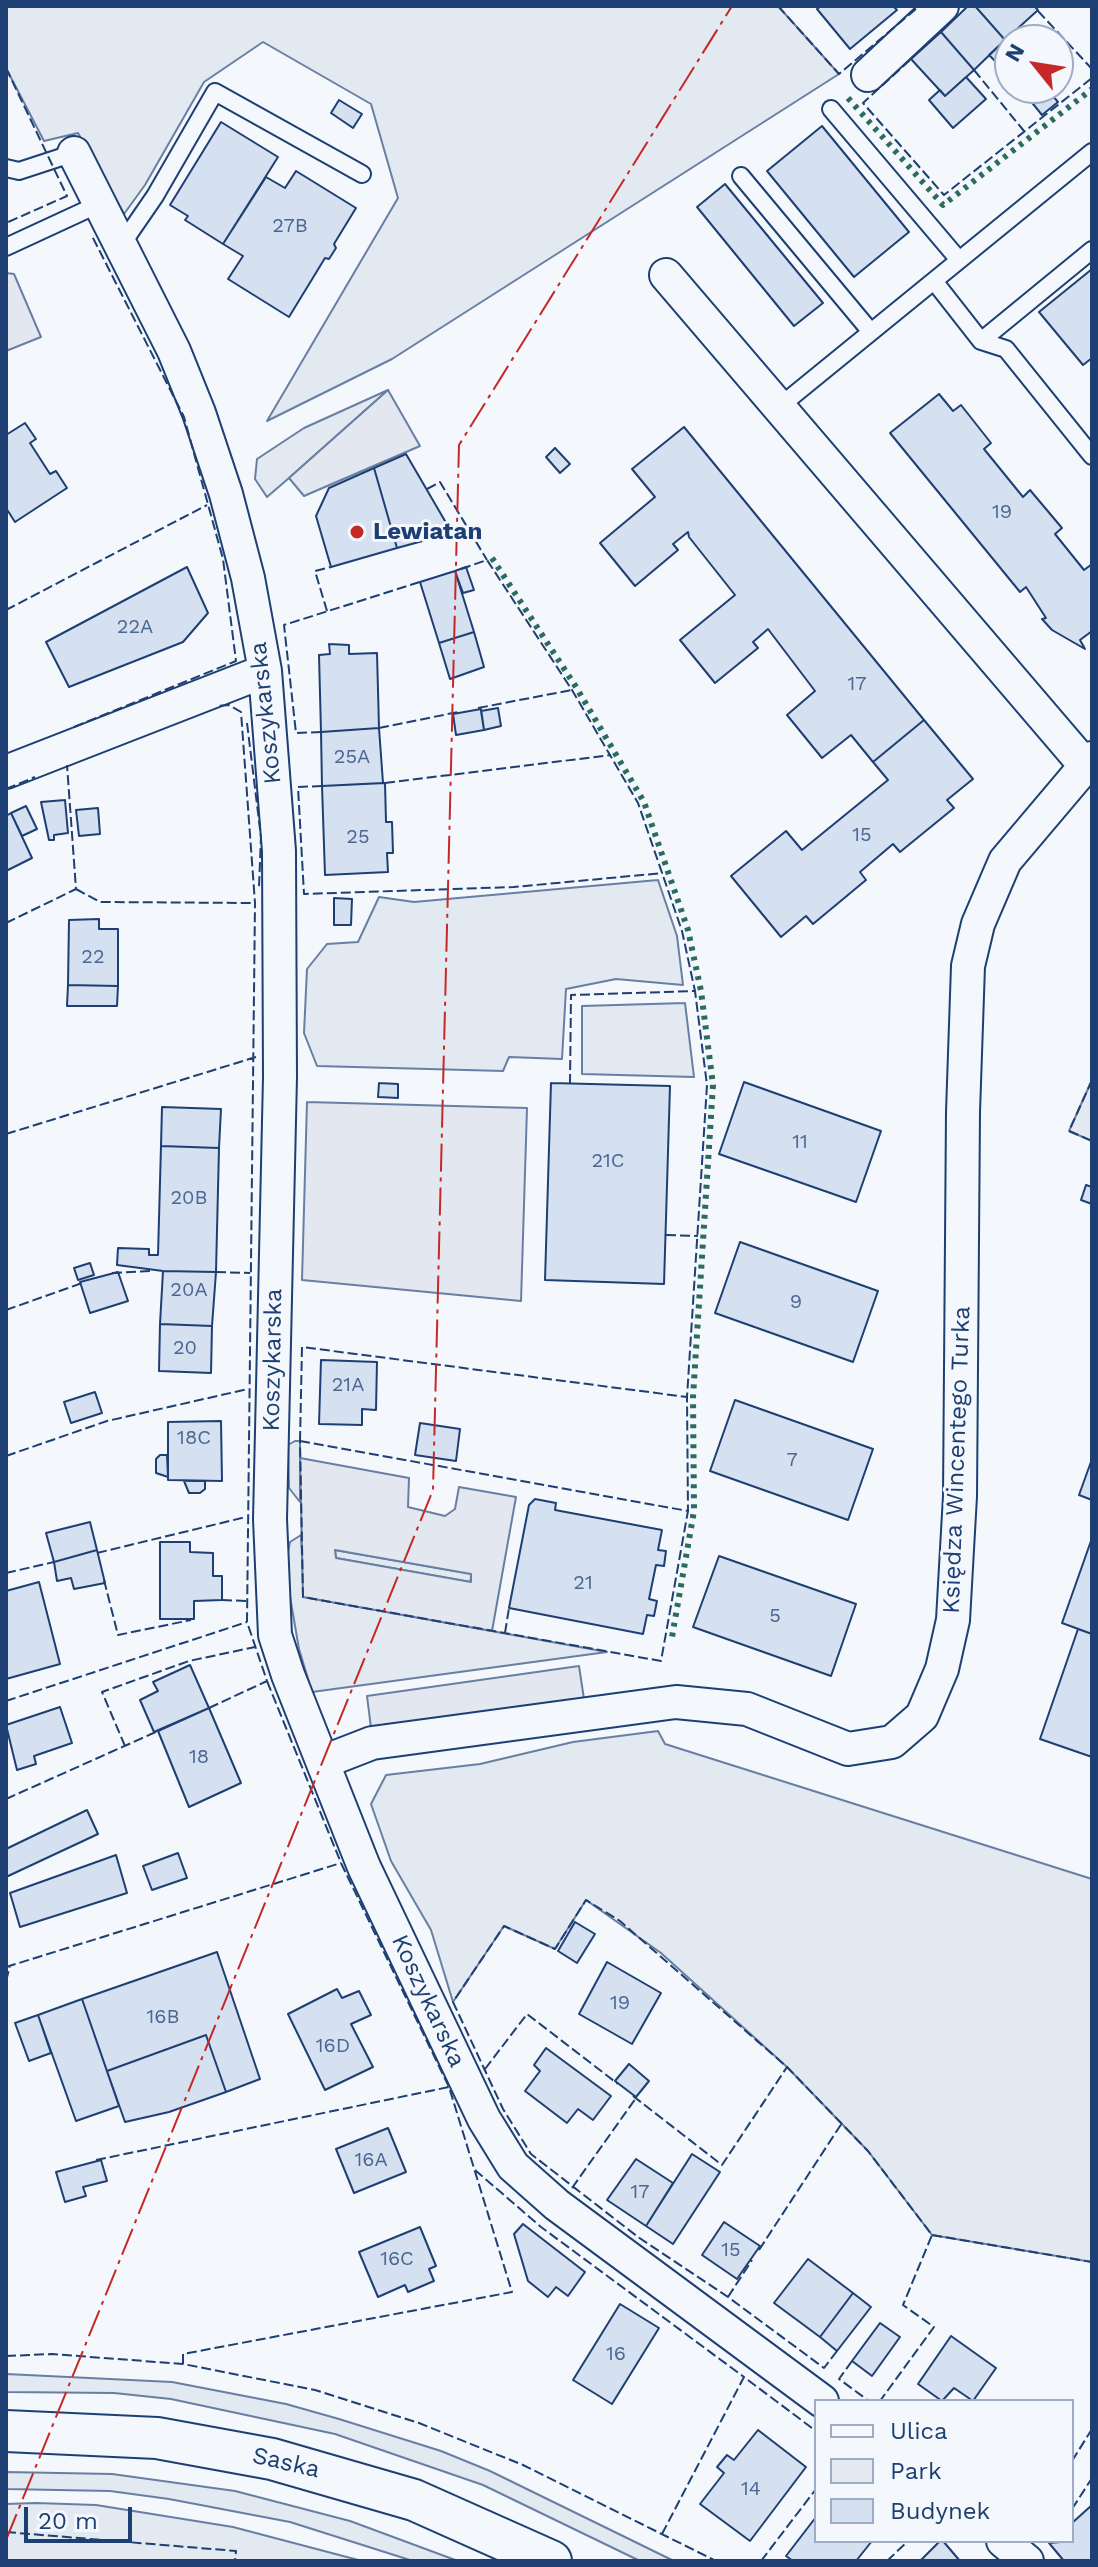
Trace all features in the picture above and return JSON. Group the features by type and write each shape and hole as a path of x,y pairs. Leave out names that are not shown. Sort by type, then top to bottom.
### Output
{"street":[{"path":"868,75 942,6"},
{"name":"Koszykarska","path":"74,153 174,351 216,460 248,578 265,671 279,851 280,1066 270,1503 271,1594 275,1635 364,1867 484,2119 513,2166 557,2205 819,2399"},
{"path":"666,275 1088,761"},
{"path":"6,772 265,671"},
{"name":"Księdza Wincentego Turka","path":"323,1762 372,1743 676,1702 747,1709 848,1749 892,1742 922,1716 942,1669 954,1605 960,1496 963,1112 968,966 978,924 1005,861 1088,761"},
{"name":"Saska","path":"6,2431 157,2438 272,2459 414,2500 551,2561"},
{"path":"1005,2543 1027,2561"}],"lane":[{"path":"122,244 155,196 215,92 362,174"},
{"path":"831,109 959,260"},
{"path":"779,407 1092,152"},
{"path":"6,168 19,171 74,153"},
{"path":"741,176 871,332"},
{"path":"6,261 11,245 99,204"},
{"path":"981,341 1092,250"},
{"path":"934,281 981,341 1006,349 1092,456"}],"green space":[{"path":"6,6 778,6 839,74 392,359 267,421 398,198 371,104 263,42 204,82 145,185 124,214 78,133 44,141 6,68"},
{"path":"388,390 267,497 255,479 257,459 304,428"},
{"path":"658,880 677,936 683,985 616,979 566,989 562,1059 509,1057 503,1071 317,1066 304,1033 307,969 327,944 358,942 379,897 414,902"},
{"path":"685,1003 694,1077 582,1074 582,1006"},
{"path":"1092,1080 1092,1141 1069,1131"},
{"path":"300,1441 300,1502 289,1488 288,1445"},
{"path":"301,1535 304,1597 607,1652 312,1692 299,1649 289,1591 287,1556 290,1542"},
{"path":"335,1550 472,1574 470,1582 336,1558"},
{"path":"658,1731 665,1744 1092,1879 1092,2262 932,2235 868,2151 787,2067 661,1953 586,1900 555,1949 504,1926 453,2002 431,1930 391,1861 371,1804 386,1775 480,1764 573,1742"},
{"path":"6,2374 172,2382 286,2404 441,2451 490,2471 674,2561 640,2561 483,2485 335,2434 171,2399 114,2393 6,2392"},
{"path":"6,2472 112,2474 235,2491 350,2521 458,2561 413,2561 290,2522 169,2499 110,2491 6,2489"},
{"path":"6,2504 96,2505 233,2527 362,2561 6,2561"}],"shaded area":[{"path":"6,273 14,274 41,337 6,351"},
{"path":"388,390 420,446 304,496 289,478"},
{"path":"307,1102 527,1108 521,1301 302,1280"},
{"path":"300,1458 409,1478 408,1507 445,1516 455,1509 459,1487 516,1497 492,1631 303,1597","holes":["335,1550 471,1574 471,1582 336,1558"]},
{"path":"579,1666 584,1699 371,1728 367,1696"}],"building":[{"path":"821,6 893,6 897,10 850,49 817,9"},
{"path":"968,6 975,6 994,28 994,51 974,70 941,32"},
{"path":"975,6 1034,6 1038,10 1023,24 994,24 994,28"},
{"path":"941,32 974,70 945,96 911,59"},
{"path":"966,77 986,99 953,128 929,100 940,90 945,96"},
{"path":"339,100 362,114 353,128 331,113"},
{"path":"1033,104 1056,104 1042,115"},
{"path":"221,122 278,157 223,244 185,220 188,216 170,205"},
{"path":"822,126 909,232 854,277 767,171"},
{"path":"296,171 356,208 334,244 336,248 329,259 325,258 289,317 228,279 243,256 223,244 266,177 285,188"},
{"path":"725,184 823,303 794,326 697,207"},
{"path":"1092,269 1092,358 1083,365 1039,312"},
{"path":"939,394 953,411 961,405 991,443 984,449 1023,497 1030,490 1062,528 1055,534 1084,570 1092,564 1092,631 1080,640 1085,649 1052,630 1042,619 1046,618 1026,587 1020,592 890,433"},
{"path":"25,423 36,439 30,443 50,474 56,471 67,488 15,522 6,508 6,435"},
{"path":"684,427 924,720 873,762 851,735 822,758 787,715 815,691 768,629 753,642 758,648 715,683 680,640 735,595 688,532 673,544 678,550 635,586 600,543 655,497 632,469"},
{"path":"555,448 570,464 560,473 546,457"},
{"path":"406,454 452,533 397,548 374,468"},
{"name":"Lewiatan","path":"374,468 397,548 331,567 316,516 329,488"},
{"path":"187,567 208,613 183,642 69,687 46,642"},
{"path":"466,567 474,590 463,593 455,571"},
{"path":"455,571 474,632 439,643 420,582"},
{"path":"474,632 484,667 450,679 439,643"},
{"path":"329,644 349,645 349,654 377,653 379,728 321,732 319,655 330,654"},
{"path":"498,708 501,726 484,730 481,711"},
{"path":"481,709 484,730 456,735 453,714"},
{"path":"924,720 973,779 947,800 954,808 900,852 893,844 860,872 866,880 813,924 806,916 781,937 731,876 786,831 802,850 888,780 873,762"},
{"path":"379,728 383,783 322,786 321,732"},
{"path":"385,783 386,822 392,822 393,853 387,853 388,872 325,875 322,786"},
{"path":"65,800 68,833 54,835 54,840 49,840 41,802"},
{"path":"26,806 37,829 22,836 11,813"},
{"path":"98,808 100,834 79,836 76,810"},
{"path":"11,813 32,858 6,871 6,816"},
{"path":"334,898 352,899 351,925 334,925"},
{"path":"99,919 99,929 118,929 118,986 68,985 69,920"},
{"path":"68,985 118,986 117,1006 67,1006"},
{"path":"744,1082 881,1131 856,1202 719,1154"},
{"path":"379,1083 398,1084 398,1098 378,1097"},
{"path":"551,1083 670,1086 664,1284 545,1280"},
{"path":"162,1107 221,1109 219,1148 161,1146"},
{"path":"161,1146 219,1148 216,1272 163,1271 117,1265 118,1248 149,1249 149,1255 158,1255"},
{"path":"1086,1185 1092,1187 1092,1204 1081,1200"},
{"path":"740,1242 878,1291 853,1362 715,1313"},
{"path":"90,1263 94,1275 78,1280 74,1268"},
{"path":"163,1271 216,1272 212,1326 160,1324"},
{"path":"118,1272 128,1301 90,1313 80,1282"},
{"path":"160,1324 212,1326 211,1373 159,1371"},
{"path":"321,1360 377,1362 376,1410 362,1409 362,1425 319,1424"},
{"path":"95,1392 102,1413 71,1423 64,1402"},
{"path":"735,1400 873,1449 848,1520 710,1471"},
{"path":"221,1421 222,1481 168,1480 168,1422"},
{"path":"420,1423 460,1429 456,1461 415,1455"},
{"path":"167,1455 168,1477 156,1473 156,1459"},
{"path":"1092,1459 1092,1500 1079,1495"},
{"path":"184,1481 205,1481 205,1489 200,1493 189,1493"},
{"path":"535,1499 556,1503 555,1510 662,1530 658,1550 666,1551 664,1566 656,1565 649,1599 657,1601 654,1616 647,1615 643,1634 509,1608 529,1505"},
{"path":"90,1522 97,1550 54,1562 46,1533"},
{"path":"1092,1538 1092,1634 1062,1623"},
{"path":"160,1542 190,1542 190,1552 213,1553 213,1576 222,1576 222,1600 194,1601 194,1619 160,1619"},
{"path":"97,1550 105,1583 74,1589 71,1578 57,1581 54,1562"},
{"path":"719,1556 856,1604 831,1676 693,1627"},
{"path":"39,1582 60,1664 6,1679 6,1591"},
{"path":"1078,1629 1092,1634 1092,1757 1040,1739"},
{"path":"190,1665 209,1708 154,1732 140,1700 158,1691 153,1682"},
{"path":"60,1707 72,1743 34,1756 36,1764 17,1770 6,1725"},
{"path":"209,1708 241,1783 189,1807 158,1731"},
{"path":"87,1810 98,1834 6,1877 6,1849"},
{"path":"178,1853 187,1878 152,1890 143,1866"},
{"path":"116,1855 127,1893 20,1927 10,1893"},
{"path":"575,1922 595,1934 577,1963 558,1951"},
{"path":"217,1952 260,2079 226,2092 206,2035 107,2071 82,1999"},
{"path":"607,1962 661,1993 632,2044 579,2014"},
{"path":"337,1989 342,1998 359,1991 371,2015 351,2024 373,2067 325,2090 288,2014"},
{"path":"82,1999 119,2106 76,2121 38,2015"},
{"path":"38,2015 51,2053 29,2061 15,2023"},
{"path":"206,2035 226,2092 169,2112 125,2122 107,2071"},
{"path":"546,2048 611,2096 593,2120 578,2109 567,2123 525,2091 540,2071 534,2065"},
{"path":"629,2064 649,2081 636,2097 615,2081"},
{"path":"388,2128 406,2172 354,2193 336,2149"},
{"path":"692,2154 720,2172 673,2244 646,2226"},
{"path":"636,2159 673,2183 646,2226 607,2200"},
{"path":"101,2160 107,2181 83,2187 86,2196 65,2202 56,2172"},
{"path":"724,2222 760,2246 737,2279 702,2255"},
{"path":"523,2224 585,2272 568,2296 556,2287 548,2297 528,2281 514,2234"},
{"path":"420,2227 436,2266 429,2269 434,2281 408,2292 405,2285 378,2297 359,2252"},
{"path":"808,2259 853,2293 820,2337 774,2303"},
{"path":"853,2293 871,2307 837,2351 820,2337"},
{"path":"620,2304 659,2328 612,2404 573,2380"},
{"path":"880,2323 900,2337 872,2376 852,2361"},
{"path":"951,2336 996,2368 974,2399 954,2388 944,2399 939,2399 918,2384"},
{"path":"758,2430 806,2467 750,2541 700,2504 724,2473 717,2467 727,2455 734,2460"},
{"path":"1092,2505 1092,2561 1064,2561 1049,2543 1074,2543 1074,2521"},
{"path":"814,2520 814,2543 870,2543 856,2561 793,2561 786,2556"},
{"path":"938,2543 945,2543 960,2561 920,2561"}],"hedge":[{"path":"848,98 943,205 1092,89"},
{"path":"492,558 576,687 644,802 688,930 701,991 713,1085 693,1397 694,1511 672,1637"}],"fence":[{"path":"778,6 839,74 916,9"},
{"path":"1038,11 1092,69"},
{"path":"910,60 863,103 944,195 1092,78"},
{"path":"6,68 67,196 6,223"},
{"path":"974,70 1024,131"},
{"path":"74,727 236,661 223,559 184,417 92,236"},
{"path":"427,489 440,482 487,560"},
{"path":"6,610 207,505"},
{"path":"461,569 487,560 572,690 638,803 682,931 695,991"},
{"path":"327,611 315,571 331,567"},
{"path":"321,732 296,733 284,625 423,581"},
{"path":"478,708 572,690"},
{"path":"209,1708 267,1681 247,1622 255,903 241,712 229,705 217,706"},
{"path":"379,728 458,712"},
{"path":"247,723 261,837 259,887"},
{"path":"385,783 611,755"},
{"path":"6,923 76,889 67,765"},
{"path":"6,789 35,777"},
{"path":"322,786 298,787 304,894 514,887 663,873"},
{"path":"76,889 100,902 255,903"},
{"path":"570,1084 571,995 695,991 707,1085 687,1397 688,1511"},
{"path":"6,1134 256,1057"},
{"path":"1092,1080 1069,1131 1092,1141"},
{"path":"666,1235 698,1236"},
{"path":"112,1273 151,1271"},
{"path":"216,1272 250,1273"},
{"path":"6,1310 85,1282"},
{"path":"300,1441 302,1347 687,1397"},
{"path":"6,1456 107,1421 248,1389"},
{"path":"300,1441 688,1511 661,1661 303,1597 300,1441"},
{"path":"97,1553 246,1517"},
{"path":"6,1573 54,1562"},
{"path":"104,1580 118,1635 191,1620"},
{"path":"222,1600 247,1601"},
{"path":"505,1633 509,1608"},
{"path":"6,1701 247,1622"},
{"path":"125,1746 102,1692 189,1661 255,1647"},
{"path":"183,2364 183,2354 512,2292 449,2087 341,1863 267,1681"},
{"path":"6,1799 158,1731"},
{"path":"6,1967 341,1863"},
{"path":"837,2351 824,2368 728,2297 638,2237 531,2154 503,2109 453,2002 504,1926 555,1949 586,1900 620,1921 787,2067 868,2151 932,2235 903,2305 934,2327 881,2399"},
{"path":"6,1981 10,1966"},
{"path":"485,2069 527,2014 618,2084"},
{"path":"633,2096 722,2165 787,2067"},
{"path":"96,2160 449,2087"},
{"path":"572,2188 636,2098"},
{"path":"759,2250 842,2123"},
{"path":"475,2170 541,2227 744,2377"},
{"path":"932,2235 1092,2262"},
{"path":"728,2297 752,2260"},
{"path":"6,2356 52,2354 183,2364 315,2390 419,2423 523,2465 716,2561"},
{"path":"852,2361 839,2379 866,2399"},
{"path":"662,2534 744,2377 814,2430"},
{"path":"1074,2458 1092,2429"},
{"path":"1074,2506 1092,2478"},
{"path":"761,2561 814,2492"},
{"path":"6,2532 236,2551 235,2561"},
{"path":"887,2561 906,2543"}],"power":[{"path":"6,2540 433,1490 459,445 732,6"}],"place":[{"name":"Lewiatan","path":"357,532"}]}
